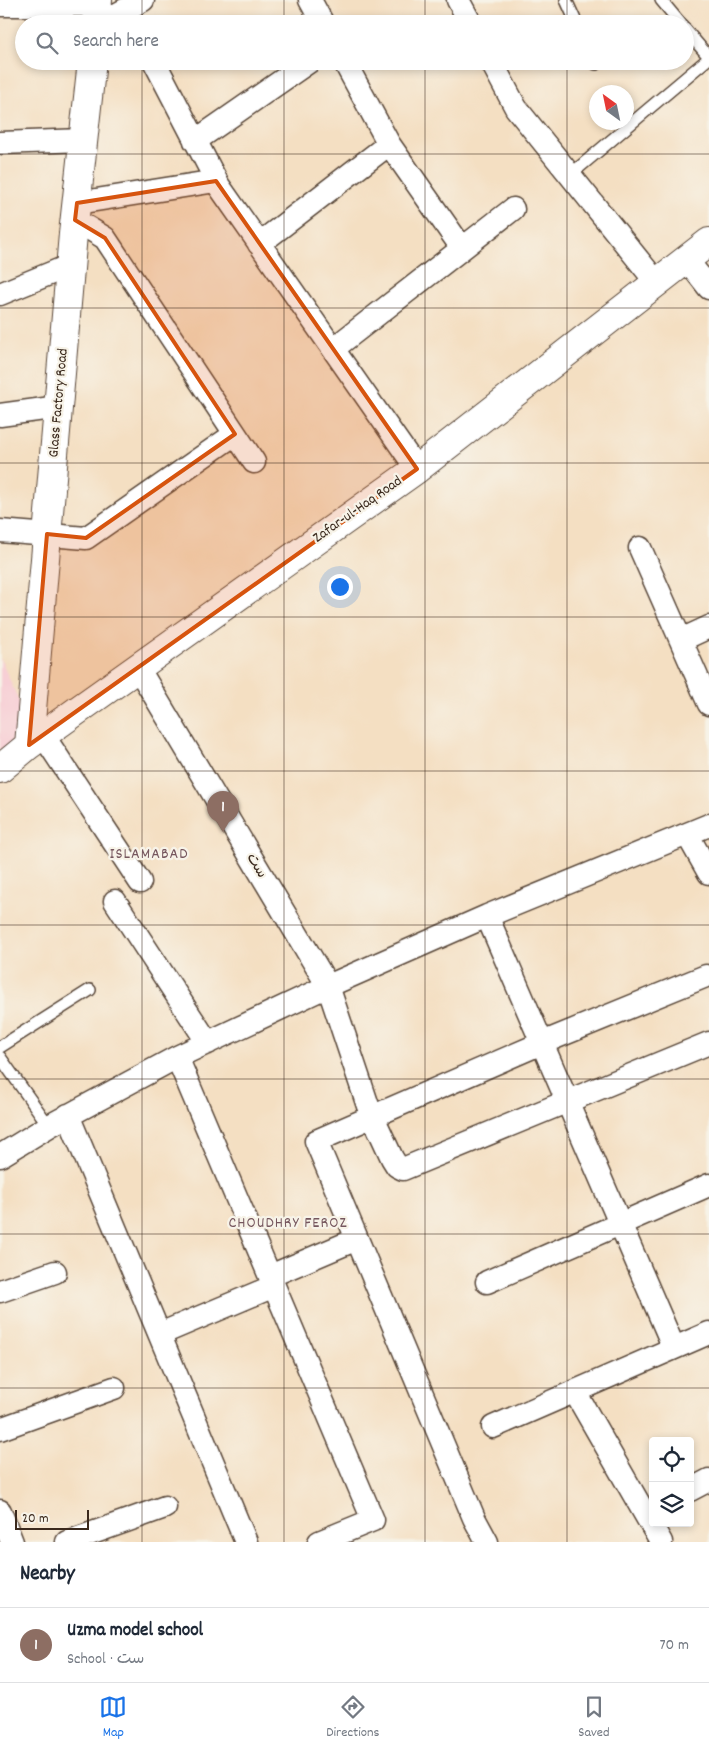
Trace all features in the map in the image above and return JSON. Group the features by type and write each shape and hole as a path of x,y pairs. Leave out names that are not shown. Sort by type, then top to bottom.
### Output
{"street":[{"path":"310,0 318,15"},
{"path":"458,0 466,15"},
{"path":"0,5 98,13 135,11"},
{"name":"Glass Factory Road","path":"36,740 47,534 76,212 91,70"},
{"path":"159,70 216,181 417,468"},
{"path":"195,141 297,70"},
{"path":"349,70 389,144 462,248"},
{"path":"496,70 516,108 657,283"},
{"path":"0,143 84,140"},
{"path":"259,244 389,144"},
{"path":"76,212 216,181"},
{"path":"333,349 513,209"},
{"path":"76,212 105,238 254,462"},
{"name":"Zafar-ul-Haq Road","path":"0,769 36,740 417,468 709,242"},
{"path":"687,260 709,288"},
{"path":"0,294 71,265"},
{"path":"0,415 58,407"},
{"path":"0,531 86,538 235,434"},
{"path":"640,548 709,704"},
{"path":"681,640 709,627"},
{"name":"ست","path":"138,668 328,986 373,1116 397,1166 403,1168 568,1102"},
{"path":"36,740 140,882"},
{"path":"0,1156 68,1115 177,1057 328,986 487,916 709,825"},
{"path":"687,834 709,872"},
{"path":"115,901 208,1043"},
{"path":"487,916 674,1348"},
{"path":"487,1542 474,1518 316,1141 542,1043 706,976"},
{"path":"568,1102 709,1043"},
{"path":"177,1057 373,1520 322,1541"},
{"path":"68,1115 246,1542"},
{"path":"487,1282 709,1185"},
{"path":"160,1334 357,1239"},
{"path":"0,1291 55,1272"},
{"path":"493,1427 709,1333"},
{"path":"0,1429 114,1388"},
{"path":"575,1392 649,1513"},
{"path":"694,1488 709,1480"},
{"path":"67,1542 165,1507"},
{"path":"655,1527 661,1542"}],"lane":[{"path":"566,0 573,15"},
{"path":"661,0 674,15"},
{"path":"570,175 709,58 694,40"},
{"path":"0,1047 90,990"},
{"path":"0,1057 49,1126"}],"highlighted area":[{"path":"216,181 417,469 29,745 47,534 86,538 235,434 105,238 75,220 77,203"}],"shaded area":[{"path":"0,658 31,728 0,756"}],"place":[{"name":"Uzma model school","path":"223,832"}],"district":[{"name":"ISLAMABAD","path":"149,854"},
{"name":"CHOUDHRY FEROZ","path":"288,1223"}]}
